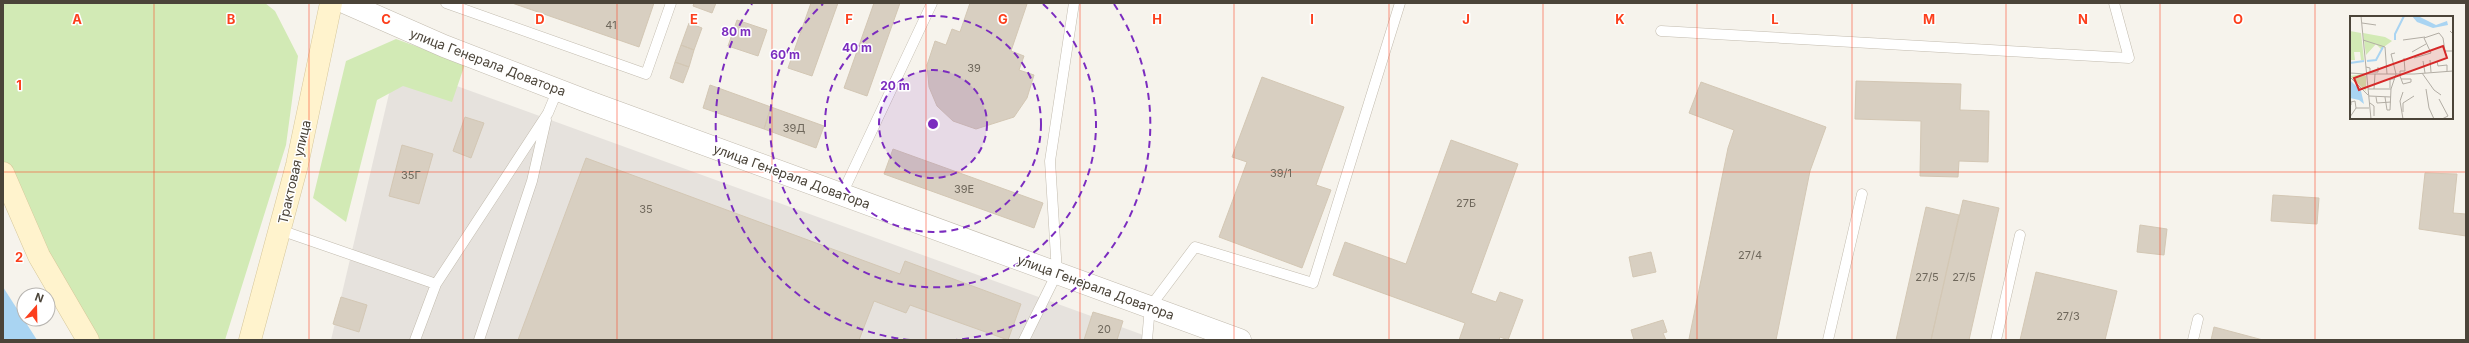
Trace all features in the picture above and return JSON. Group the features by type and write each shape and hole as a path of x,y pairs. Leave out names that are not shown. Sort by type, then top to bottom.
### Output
{"main road":[{"name":"Трактовая улица","path":"250,340 297,165 331,3"},
{"path":"3,173 39,256 88,340"}],"street":[{"name":"улица Генерала Доватора","path":"346,3 444,46 1240,340"}],"lane":[{"path":"446,3 646,74 671,3"},
{"path":"842,194 932,3"},
{"path":"1024,340 1057,273 1050,161 1074,3"},
{"path":"1147,340 1150,307 1195,247 1314,283 1400,3"},
{"path":"1661,32 2129,58 2114,3"},
{"path":"479,340 532,181 548,113 558,88"},
{"path":"415,340 436,284 548,113"},
{"path":"1828,340 1862,194"},
{"path":"280,230 436,284"},
{"path":"1996,340 2020,235"},
{"path":"2193,340 2198,319"}],"shaded area":[{"path":"396,64 1157,340 331,340"}],"green space":[{"path":"3,3 265,3 275,11 298,56 286,145 225,340 99,340 39,256 3,165"},
{"path":"396,39 465,64 452,102 403,86 377,100 346,222 313,198 346,61"}],"water":[{"path":"3,287 16,307 16,327 29,327 37,340 3,340"}],"building":[{"path":"512,3 654,3 639,47"},
{"path":"694,3 716,3 712,13 693,6"},
{"path":"811,3 838,3 812,76 788,68"},
{"path":"874,3 900,3 867,96 844,88"},
{"path":"970,3 1027,4 1011,51 1024,56 1019,70 1034,75 1027,98 1014,117 976,129 953,121 937,106 929,87 927,65 935,41 946,45 952,29 960,32"},
{"path":"737,20 767,30 758,56 728,46"},
{"path":"689,23 702,28 694,50 681,45"},
{"path":"681,45 694,50 689,67 675,62"},
{"path":"675,62 689,67 683,83 670,78"},
{"path":"1262,77 1344,107 1316,185 1331,190 1302,268 1219,237 1247,162 1232,157"},
{"path":"1856,81 1961,84 1960,110 1989,111 1988,162 1959,161 1958,177 1920,176 1921,121 1855,119"},
{"path":"1701,82 1826,127 1810,171 1776,340 1689,339 1728,148 1734,130 1689,113"},
{"path":"710,85 771,107 764,129 703,108"},
{"path":"771,107 824,126 816,148 764,129"},
{"path":"465,117 484,123 471,158 453,151"},
{"path":"1451,140 1518,164 1471,293 1496,302 1500,292 1523,300 1508,340 1500,337 1499,340 1459,340 1465,323 1333,275 1345,242 1406,264"},
{"path":"402,145 433,154 419,204 389,196"},
{"path":"893,149 1043,203 1034,228 884,174"},
{"path":"586,158 900,274 905,261 1021,304 1008,340 910,305 906,313 874,301 859,340 518,340"},
{"path":"2425,173 2457,174 2453,213 2466,214 2466,236 2419,229"},
{"path":"2273,195 2319,198 2317,224 2271,221"},
{"path":"1963,200 1999,208 1969,340 1931,340"},
{"path":"1926,207 1959,215 1931,340 1896,340"},
{"path":"2140,225 2167,229 2164,255 2137,252"},
{"path":"1651,252 1656,272 1633,277 1629,257"},
{"path":"2036,272 2117,291 2105,340 2020,340"},
{"path":"341,297 367,305 359,332 333,324"},
{"path":"1093,312 1123,321 1117,340 1084,340"},
{"path":"1663,320 1667,332 1663,333 1666,340 1634,340 1631,330"},
{"path":"2214,327 2263,340 2211,340"}]}
